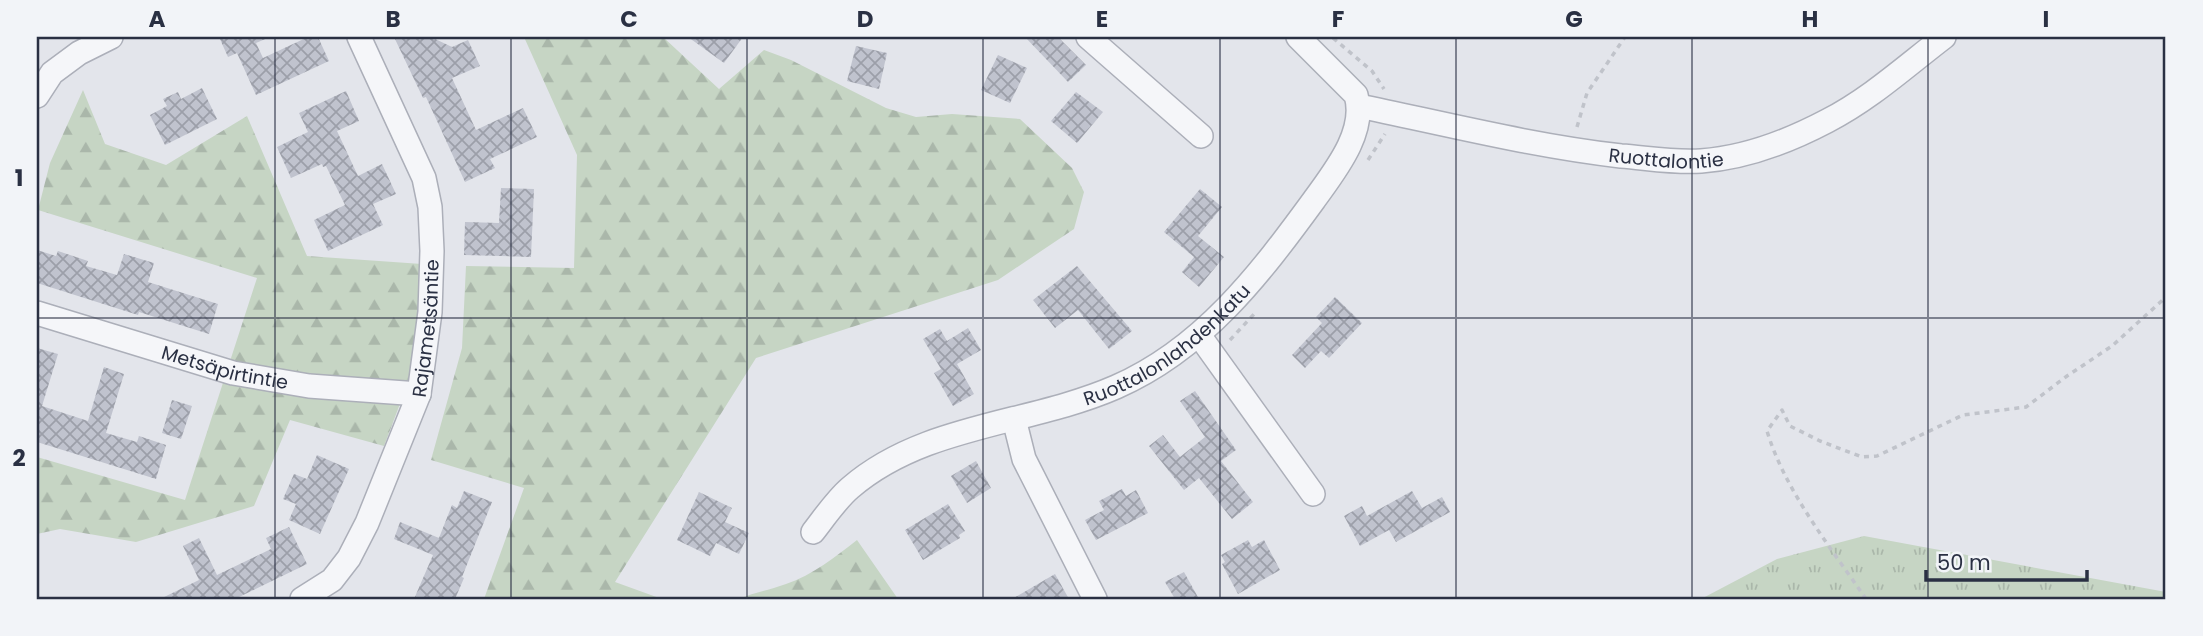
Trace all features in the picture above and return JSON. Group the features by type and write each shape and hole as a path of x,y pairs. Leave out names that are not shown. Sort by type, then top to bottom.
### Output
{"street":[{"path":"37,96 52,73 79,53 111,37"},
{"name":"Rajametsäntie","path":"302,599 332,580 349,558 389,474 419,394 430,313 432,251 430,207 424,178 359,37"},
{"path":"1088,37 1201,136"},
{"path":"1298,37 1350,88 1356,95 1359,106"},
{"name":"Ruottalontie","path":"1359,106 1572,150 1701,161 1742,155 1791,138 1839,114 1863,101 1944,37"},
{"name":"Ruottalonlahdenkatu","path":"813,533 848,489 880,465 960,432 1054,409 1117,387 1199,335 1231,305 1270,260 1334,171 1356,128 1359,106"},
{"name":"Metsäpirtintie","path":"37,313 233,373 309,386 419,394"},
{"path":"1199,335 1313,494"},
{"path":"1014,419 1024,459 1095,599"}],"path":[{"path":"1572,150 1587,93 1625,37"},
{"path":"1866,599 1817,528 1773,449 1767,431 1782,410 1790,426 1820,441 1862,457 1877,456 1963,415 2026,407 2112,346 2166,297"}],"green space":[{"path":"524,37 663,37 719,89 764,50 791,60 886,108 916,117 952,114 1020,119 1072,168 1084,192 1074,229 998,280 756,358 615,582 662,599 484,599 524,488 431,460 462,348 466,266 574,268 577,155"},
{"path":"83,90 105,144 166,165 247,116 307,256 422,264 412,372 384,446 290,420 254,506 136,542 60,529 37,534 37,457 185,500 257,278 38,210 50,163"},
{"path":"1864,536 2166,592 2166,599 1701,599 1777,559"},
{"path":"857,540 898,599 739,599 805,576"}],"building":[{"path":"219,37 270,37 256,43 263,58 308,37 318,37 329,61 256,95 237,53 228,57"},
{"path":"394,37 431,37 452,47 468,40 480,66 452,78 476,130 523,108 537,137 490,159 495,168 465,182 426,97 423,98"},
{"path":"688,37 743,37 724,63"},
{"path":"1025,37 1058,37 1086,65 1068,82"},
{"path":"856,46 887,53 879,89 847,81"},
{"path":"998,55 1027,68 1010,103 981,90"},
{"path":"202,88 217,119 165,145 150,115 167,106 163,99 178,92 181,99"},
{"path":"346,91 359,121 337,131 358,176 382,164 396,194 373,204 383,225 328,251 314,220 345,205 326,166 323,167 322,164 291,178 277,147 308,132 299,113"},
{"path":"1076,92 1103,112 1077,143 1051,121"},
{"path":"501,188 534,189 531,257 464,255 465,222 499,223"},
{"path":"1200,189 1222,207 1198,236 1224,257 1199,287 1182,272 1194,257 1164,232"},
{"path":"37,250 56,256 58,251 88,261 86,266 117,275 124,254 154,263 148,282 218,304 209,334 37,283"},
{"path":"1077,266 1132,331 1109,349 1078,310 1055,328 1033,300"},
{"path":"1335,297 1362,323 1329,358 1321,351 1305,368 1292,355 1322,323 1316,317"},
{"path":"968,328 981,350 957,364 974,394 953,406 934,373 941,369 923,339 940,329 947,341"},
{"path":"37,348 58,354 42,406 88,421 104,367 124,374 106,433 137,442 139,436 166,445 156,479 37,442"},
{"path":"1195,391 1236,450 1221,461 1253,502 1232,519 1199,478 1184,490 1149,446 1163,435 1180,457 1205,437 1180,401"},
{"path":"172,400 192,406 181,439 162,433"},
{"path":"317,455 349,469 320,534 289,520 296,504 283,499 294,474 307,479"},
{"path":"976,461 991,488 967,503 951,476"},
{"path":"1122,489 1126,496 1136,490 1148,513 1096,540 1085,520 1104,510 1099,501"},
{"path":"464,491 492,502 455,599 414,599 433,555 394,539 400,522 439,538 452,505 457,508"},
{"path":"1412,491 1422,508 1442,497 1450,512 1396,542 1389,530 1360,546 1344,516 1362,506 1367,516"},
{"path":"699,492 732,508 725,522 749,533 739,554 716,543 710,556 677,540"},
{"path":"948,504 965,531 959,535 960,538 923,560 905,530"},
{"path":"289,527 307,564 235,599 160,599 199,580 183,546 199,538 217,575 271,549 266,538"},
{"path":"1248,540 1252,547 1264,540 1280,570 1238,594 1222,564 1225,562 1221,555"},
{"path":"1184,572 1199,599 1175,599 1165,582"},
{"path":"1055,574 1069,599 1012,599"}]}
